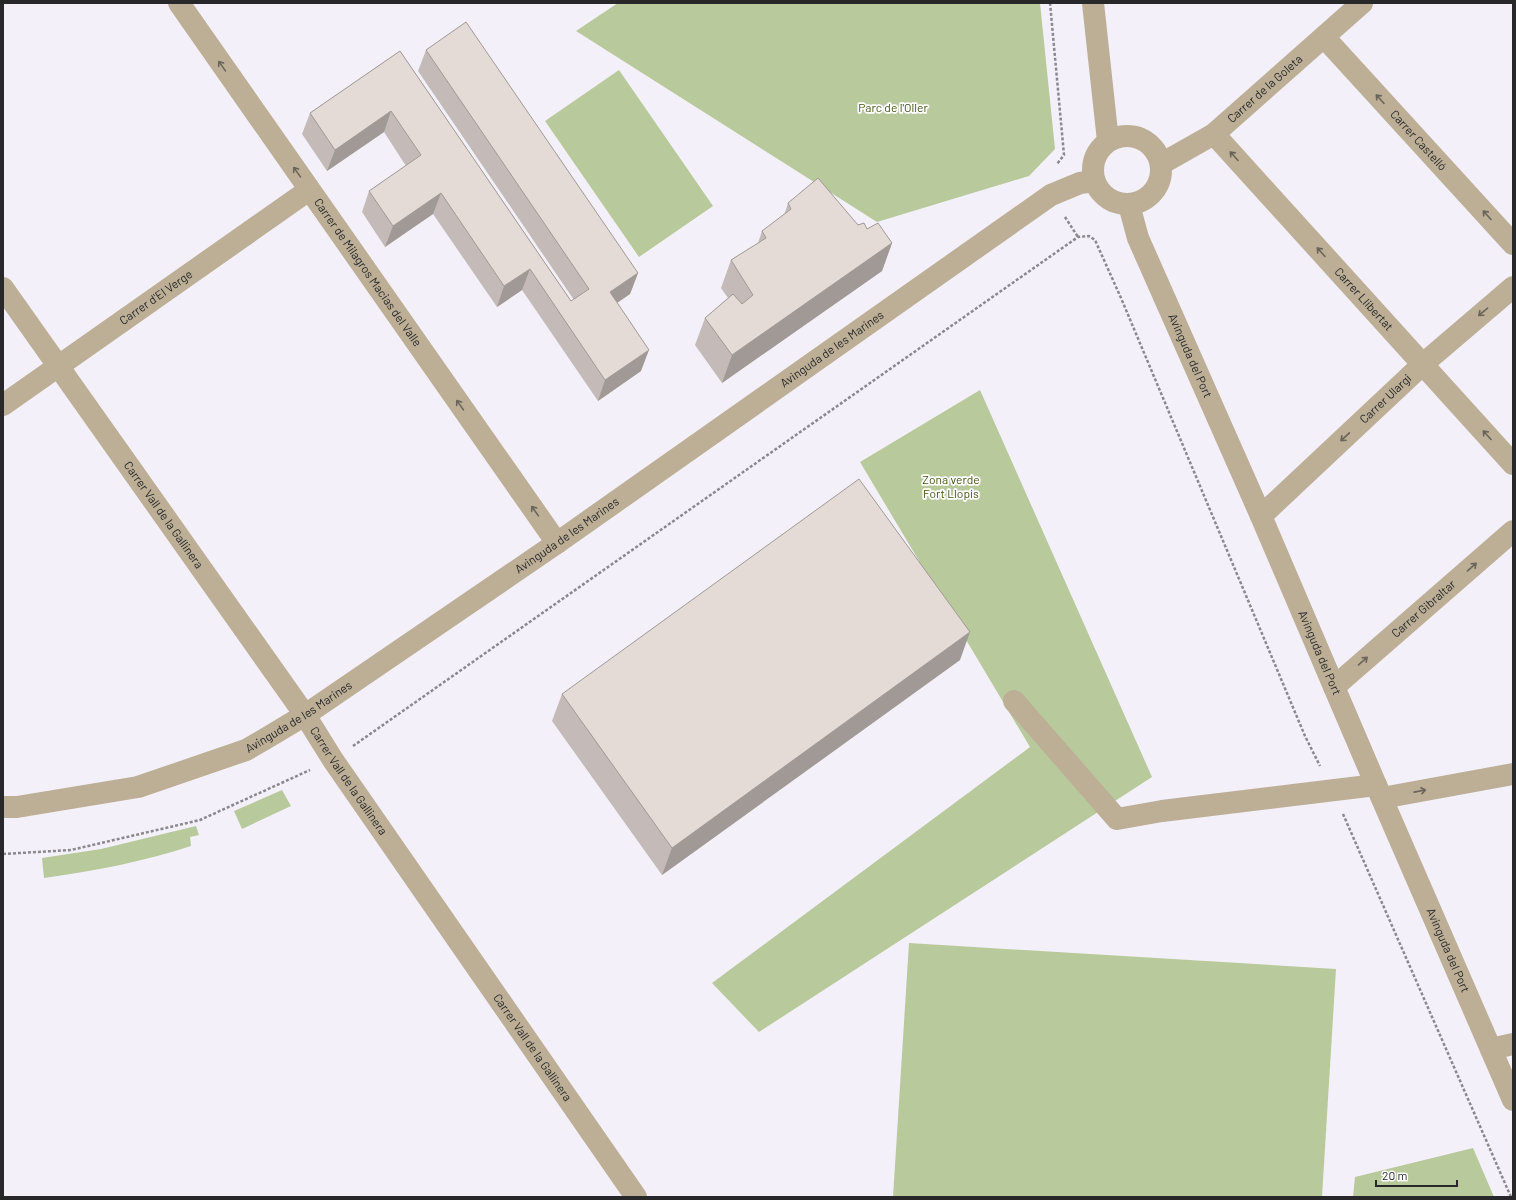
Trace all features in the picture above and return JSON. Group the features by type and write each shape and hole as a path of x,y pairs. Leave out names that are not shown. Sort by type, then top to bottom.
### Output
{"street":[{"name":"Carrer de Milagros Macias del Valle","path":"179,3 557,543"},
{"path":"1093,3 1108,141"},
{"name":"Carrer de la Goleta","path":"1161,164 1214,134 1362,3"},
{"name":"Carrer Castelló","path":"1324,37 1513,244"},
{"name":"Carrer Llibertat","path":"1214,134 1513,464"},
{"path":"1130,136 1140,138 1153,149 1161,164 1157,187 1150,196 1140,202 1129,205 1117,204 1107,199 1099,191 1094,181 1092,170 1094,158 1100,149 1108,141 1118,137 1130,136"},
{"name":"Avinguda de les Marines","path":"3,806 17,807 138,787 246,750 305,715 557,543 1051,195 1080,183 1094,181"},
{"name":"Carrer d'El Verge","path":"3,405 309,190"},
{"name":"Avinguda del Port","path":"1129,205 1138,238 1261,516 1513,1100"},
{"name":"Carrer Ulargi","path":"1261,516 1423,364 1513,287"},
{"name":"Carrer Vall de la Gallinera","path":"3,288 305,715 333,760 636,1197"},
{"name":"Carrer Gibraltar","path":"1334,687 1513,531"},
{"path":"1014,700 1117,819 1162,811 1333,791 1379,792 1513,774"},
{"path":"1491,1049 1513,1044"}],"path":[{"path":"1050,3 1064,155 1046,180 1051,195 1078,236"},
{"path":"3,854 71,850 200,820 333,760 1078,236 1089,236 1095,240 1305,736 1333,791 1511,1197"}],"green space":[{"name":"Parc de l'Oller","path":"618,3 1040,3 1055,149 1029,176 877,222 576,31"},
{"path":"619,70 713,206 639,257 545,121"},
{"name":"Zona verde Fort Llopis","path":"980,390 1152,777 759,1032 712,983 1030,747 860,462"},
{"path":"282,790 291,806 242,829 234,811"},
{"path":"196,826 199,835 190,837 191,846 154,857 118,865 44,878 42,858 101,849"},
{"path":"909,943 1336,969 1322,1197 893,1197"},
{"path":"1473,1148 1494,1197 1353,1197 1355,1177"}],"building":[{"path":"466,22 638,273 610,292 649,350 605,380 530,269 504,286 441,193 393,226 369,191 421,155 391,111 335,150 310,113 400,51 571,301 589,289 426,50"},
{"path":"818,178 858,225 864,223 867,229 878,223 892,243 732,355 705,318 733,294 742,304 753,295 731,260 766,238 762,231 791,209 788,203"},
{"path":"859,479 970,632 672,848 562,694"}]}
